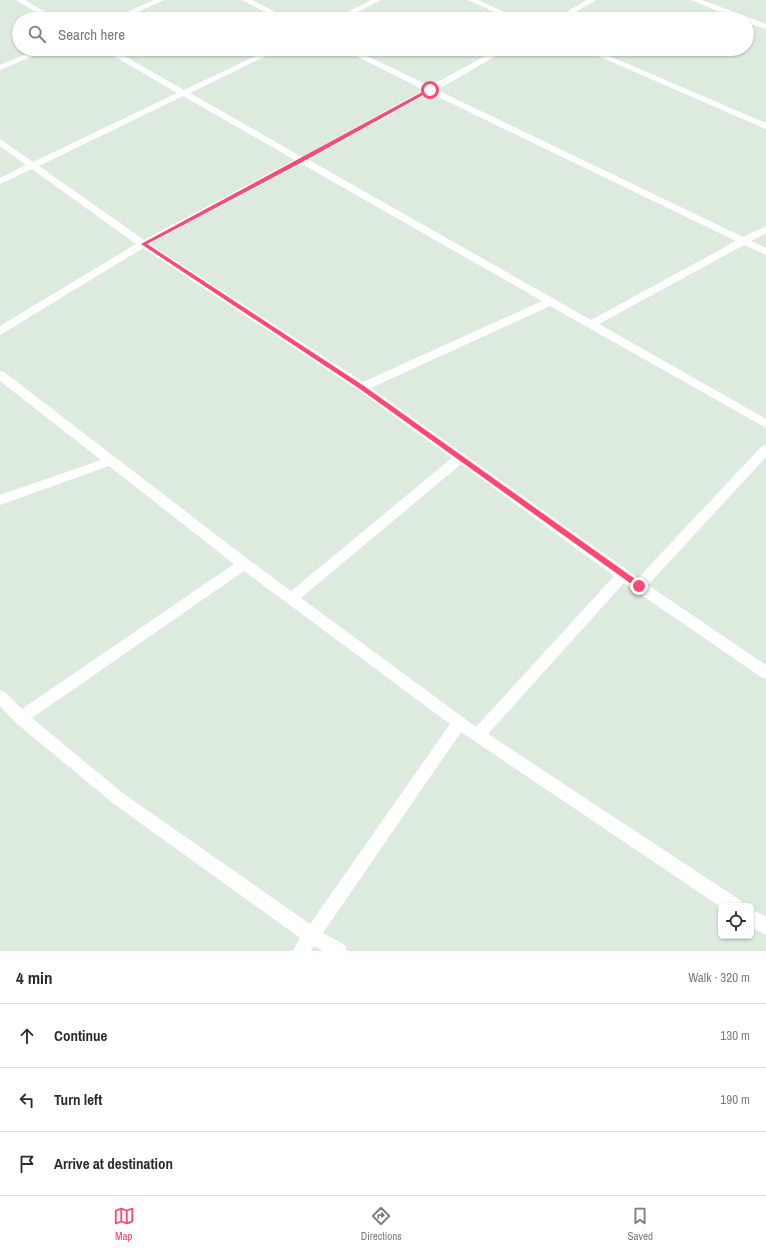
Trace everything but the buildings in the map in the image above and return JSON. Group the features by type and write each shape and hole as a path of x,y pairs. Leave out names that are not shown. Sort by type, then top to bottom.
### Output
{"street":[{"path":"20,0 41,12"},
{"path":"132,12 160,0"},
{"path":"246,0 271,12"},
{"path":"352,12 377,0"},
{"path":"472,0 500,12"},
{"path":"571,12 592,0"},
{"path":"694,0 726,12"},
{"path":"754,23 766,28"},
{"path":"0,68 28,56"},
{"path":"118,56 766,424"},
{"path":"0,181 261,56"},
{"path":"360,56 766,252"},
{"path":"0,331 143,244 303,160 491,56"},
{"path":"602,56 766,126"},
{"path":"0,142 143,244 362,387 622,575 766,673"},
{"path":"591,324 766,229"},
{"path":"362,387 551,301"},
{"path":"0,375 244,564 459,723 730,903"},
{"path":"639,586 766,449"},
{"path":"291,598 460,458"},
{"path":"0,500 110,460"},
{"path":"21,718 244,564"},
{"path":"478,735 622,575"},
{"path":"0,696 21,718 119,799 312,936 339,951"},
{"path":"301,951 459,723"},
{"path":"754,919 766,927"}],"route":[{"path":"430,90 303,160 143,244 362,387 639,586"}]}
